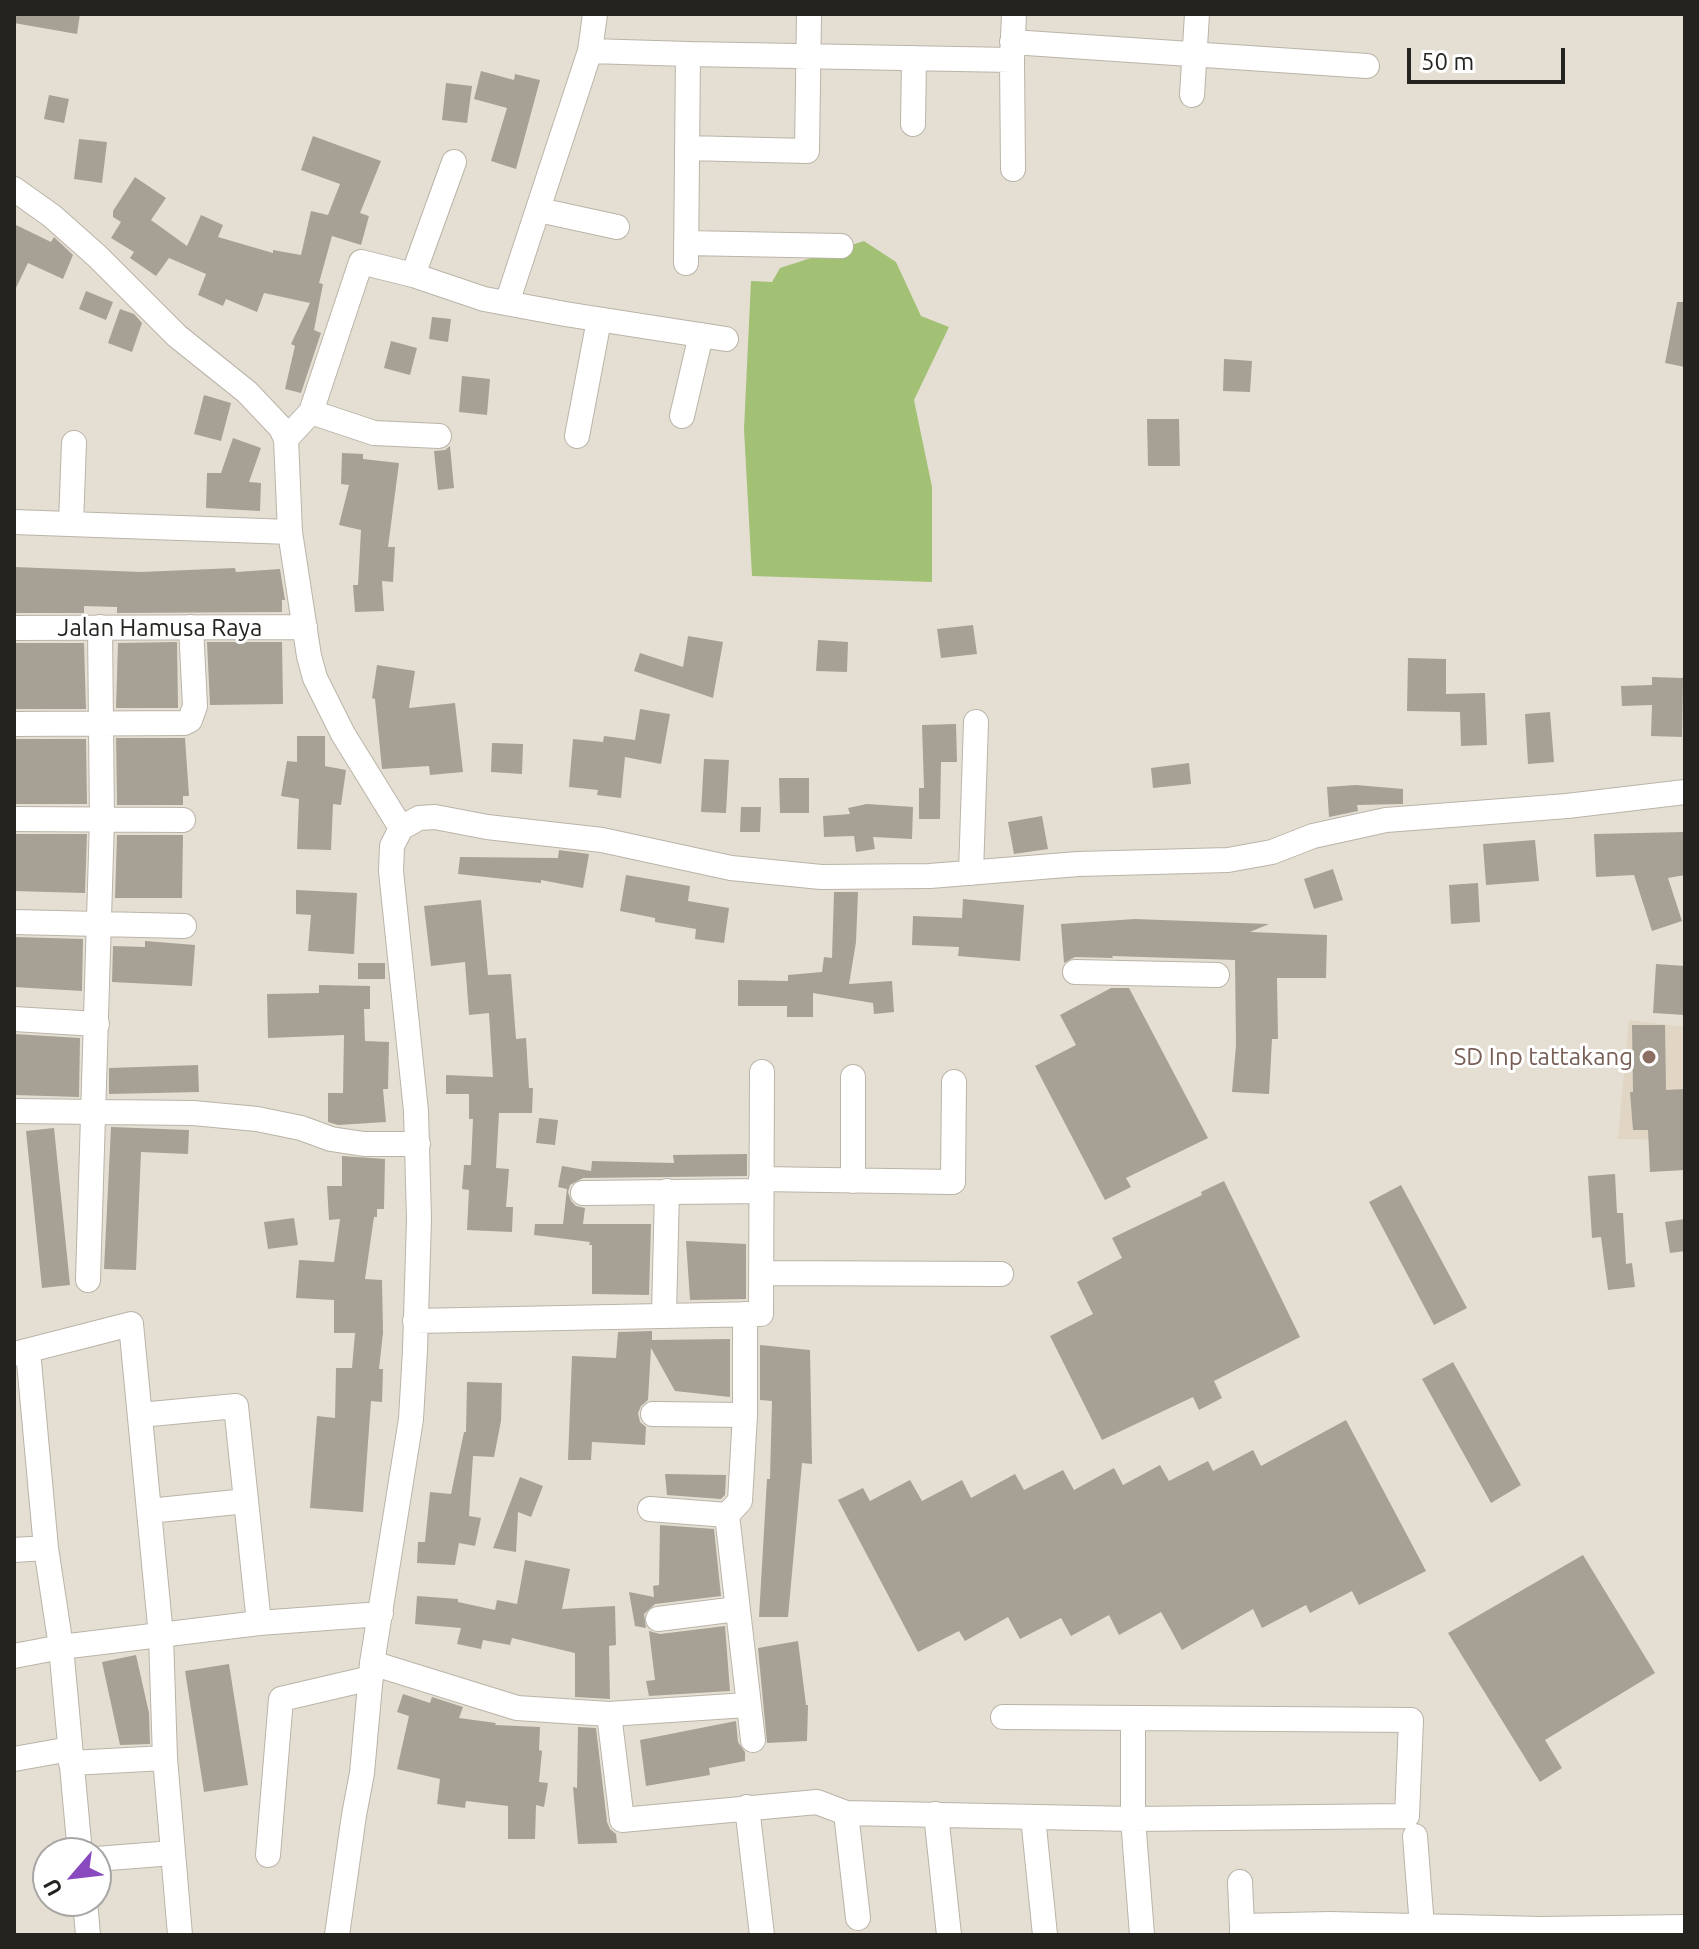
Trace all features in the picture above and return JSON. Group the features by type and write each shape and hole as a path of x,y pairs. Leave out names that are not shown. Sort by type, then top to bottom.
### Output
{"street":[{"path":"507,303 590,51 595,14"},
{"path":"687,148 807,151 809,14"},
{"path":"1013,169 1014,14"},
{"path":"1192,95 1197,14"},
{"path":"590,51 914,58 1012,51 1195,54 1367,66"},
{"path":"688,54 686,253 841,246"},
{"path":"913,124 914,58"},
{"path":"413,275 454,162"},
{"path":"14,189 52,216 97,256 177,336 247,392 281,428 286,439 290,532 315,678 343,734 401,828"},
{"path":"539,210 617,227"},
{"path":"286,439 311,412 361,262 413,275 484,299 726,339"},
{"path":"577,436 599,320"},
{"path":"682,416 701,335"},
{"path":"311,412 374,433 439,436"},
{"path":"71,524 74,443"},
{"path":"14,522 290,532"},
{"path":"88,1280 102,820 100,627"},
{"path":"14,724 184,723 190,720 195,706 191,627"},
{"name":"Jalan Hamusa Raya","path":"14,628 305,627"},
{"path":"971,873 976,722"},
{"path":"337,1935 362,1773 371,1670 411,1419 419,1219 418,1144 391,871 392,846 401,828 419,818 435,817 487,827 602,840 731,868 821,877 930,876 1078,864 1228,860 1272,852 1313,836 1386,820 1567,806 1685,792"},
{"path":"14,819 183,820"},
{"path":"14,922 184,926"},
{"path":"1075,972 1217,975"},
{"path":"14,1019 97,1024"},
{"path":"415,1321 761,1314 762,1072"},
{"path":"853,1077 853,1181"},
{"path":"583,1193 853,1181 953,1182 954,1082"},
{"path":"14,1111 193,1113 257,1119 301,1128 331,1139 364,1144 418,1144"},
{"path":"664,1314 667,1191"},
{"path":"761,1273 1001,1274"},
{"path":"745,1314 745,1415 740,1501 727,1515 753,1740"},
{"path":"79,1837 61,1647 21,1352 131,1324 161,1636 165,1758 180,1935"},
{"path":"140,1415 236,1406 259,1623"},
{"path":"653,1414 745,1415"},
{"path":"149,1511 246,1501"},
{"path":"650,1509 727,1515"},
{"path":"14,1550 46,1548"},
{"path":"658,1619 737,1609"},
{"path":"14,1656 61,1647 259,1623 381,1614"},
{"path":"268,1855 281,1699 371,1670 517,1708 609,1714 747,1705"},
{"path":"609,1714 622,1820 817,1802 846,1813 1133,1819 1407,1816 1411,1720 1003,1717"},
{"path":"1133,1719 1133,1819 1142,1935"},
{"path":"14,1759 71,1756 165,1758"},
{"path":"747,1807 762,1935"},
{"path":"846,1813 858,1918"},
{"path":"936,1814 944,1935"},
{"path":"1033,1817 1045,1935"},
{"path":"1415,1836 1432,1930"},
{"path":"112,1858 173,1853"},
{"path":"1240,1882 1242,1930 1541,1932 1658,1931 1685,1927"}],"shaded area":[{"path":"1629,1020 1685,1027 1685,1140 1618,1139"}],"green space":[{"path":"864,241 896,262 921,316 949,327 914,400 932,487 932,582 752,576 744,429 751,281 772,282 780,268"}],"building":[{"path":"15,14 80,14 77,34 14,23"},
{"path":"481,71 514,80 515,74 540,80 516,169 491,161 507,108 474,99"},
{"path":"446,83 472,86 467,123 442,120"},
{"path":"49,95 69,99 64,123 44,119"},
{"path":"313,136 381,161 360,213 369,216 361,245 332,236 319,283 323,284 314,330 321,333 301,393 285,389 295,346 291,344 310,303 264,293 257,312 226,299 223,306 198,295 206,274 169,258 156,276 130,258 134,252 111,238 121,222 113,217 113,211 135,177 166,198 151,220 187,246 201,215 223,225 218,237 273,253 273,250 301,255 311,211 328,215 340,184 301,170"},
{"path":"79,139 107,142 102,183 74,179"},
{"path":"14,224 51,242 54,237 73,255 63,279 28,263 14,292"},
{"path":"86,291 113,302 106,320 79,309"},
{"path":"1677,302 1685,302 1685,367 1665,363"},
{"path":"120,309 134,314 142,323 132,352 108,343"},
{"path":"432,317 451,319 448,342 429,339"},
{"path":"391,341 417,348 410,375 384,368"},
{"path":"1224,359 1252,361 1250,392 1223,391"},
{"path":"462,376 490,379 487,415 459,412"},
{"path":"204,395 231,403 221,441 194,434"},
{"path":"1147,419 1179,419 1180,466 1148,466"},
{"path":"233,438 261,448 249,482 261,483 260,511 206,508 207,473 221,473"},
{"path":"450,446 454,488 438,490 434,451"},
{"path":"342,453 363,454 363,459 399,463 388,547 395,547 393,582 382,581 384,611 355,612 353,585 358,585 361,530 339,525 349,485 341,484"},
{"path":"14,567 141,572 280,569 285,600 282,600 282,612 117,613 117,607 84,606 84,613 14,613"},
{"path":"973,625 977,654 941,658 937,629"},
{"path":"688,636 723,642 713,698 634,671 640,653 683,667"},
{"path":"818,640 848,642 847,672 816,671"},
{"path":"177,642 178,708 116,708 118,643"},
{"path":"207,642 282,642 283,704 210,705"},
{"path":"14,643 84,643 86,709 14,709"},
{"path":"1408,658 1446,659 1446,694 1485,693 1487,745 1461,746 1460,712 1407,711"},
{"path":"377,665 415,671 409,708 455,703 463,772 430,775 429,766 382,769 375,699 372,698"},
{"path":"1652,677 1683,678 1682,737 1651,736 1652,705 1622,706 1621,686 1652,685"},
{"path":"640,709 670,714 661,764 625,757 621,798 597,795 598,790 569,787 573,739 603,742 604,736 635,740"},
{"path":"1550,712 1554,762 1528,764 1525,714"},
{"path":"956,724 957,762 941,762 940,819 919,819 919,788 924,788 922,725"},
{"path":"297,736 325,736 325,766 346,770 341,805 333,804 331,850 297,849 299,799 281,796 287,761 297,762"},
{"path":"116,738 185,738 189,796 183,796 183,805 117,805"},
{"path":"14,739 86,739 87,804 14,804"},
{"path":"492,743 523,744 522,774 491,772"},
{"path":"704,759 729,760 726,813 701,812"},
{"path":"1189,763 1191,784 1153,788 1151,768"},
{"path":"779,778 809,778 809,813 780,813"},
{"path":"1356,785 1403,789 1403,804 1357,805 1358,811 1329,817 1327,787"},
{"path":"867,804 913,807 912,839 873,837 875,849 856,852 854,836 824,837 823,816 850,814 848,808"},
{"path":"741,807 761,807 760,832 740,832"},
{"path":"1042,816 1048,849 1014,854 1008,822"},
{"path":"1685,832 1685,875 1668,878 1682,921 1652,931 1634,875 1596,877 1594,834"},
{"path":"14,834 87,834 85,893 14,891"},
{"path":"117,835 183,835 182,898 115,898"},
{"path":"1535,840 1539,881 1486,885 1483,844"},
{"path":"559,850 589,854 583,888 541,880 541,883 458,874 460,857 558,858"},
{"path":"1333,869 1343,900 1314,909 1304,879"},
{"path":"626,875 690,886 688,901 729,908 724,943 695,939 696,929 655,922 655,918 620,911"},
{"path":"1478,883 1480,922 1451,924 1449,885"},
{"path":"296,890 357,893 354,954 308,951 311,915 296,914"},
{"path":"834,892 858,892 856,942 849,984 892,981 894,1012 874,1014 873,1003 813,993 813,1017 787,1017 787,1006 738,1006 738,980 788,981 788,975 822,972 824,957 832,958"},
{"path":"963,899 1024,905 1020,961 958,956 959,947 912,945 913,916 962,918"},
{"path":"481,900 488,975 511,974 516,1039 526,1038 529,1088 533,1088 532,1113 499,1113 496,1168 509,1169 506,1207 513,1207 512,1232 467,1230 469,1190 462,1189 464,1165 471,1165 473,1119 469,1119 469,1094 446,1094 446,1075 493,1077 489,1013 469,1015 465,962 431,966 424,906"},
{"path":"1135,919 1269,924 1250,932 1327,935 1326,978 1277,978 1278,1039 1272,1039 1269,1094 1232,1092 1236,1045 1235,960 1112,956 1075,957 1064,963 1061,924"},
{"path":"14,937 83,939 82,991 14,987"},
{"path":"145,941 195,945 192,986 112,982 113,946 145,947"},
{"path":"358,963 385,963 385,979 358,979"},
{"path":"1656,964 1685,966 1685,1015 1653,1013"},
{"path":"319,985 370,986 370,1009 364,1009 365,1041 389,1042 388,1089 383,1089 386,1122 338,1125 328,1122 328,1093 343,1093 344,1035 268,1038 267,994 319,993"},
{"path":"1111,988 1129,988 1208,1138 1126,1178 1131,1187 1105,1200 1035,1066 1076,1045 1060,1015"},
{"name":"SD Inp tattakang","path":"1632,1025 1665,1025 1666,1090 1685,1089 1685,1170 1650,1172 1648,1130 1633,1130 1630,1092 1633,1092"},
{"path":"14,1034 80,1038 79,1097 14,1095"},
{"path":"198,1065 199,1092 109,1094 109,1068"},
{"path":"539,1118 558,1120 555,1145 536,1143"},
{"path":"111,1127 189,1130 188,1154 141,1152 136,1270 104,1269"},
{"path":"54,1128 70,1285 42,1288 26,1131"},
{"path":"747,1154 747,1176 583,1178 570,1185 568,1192 571,1201 585,1208 583,1224 651,1224 649,1295 592,1294 590,1242 534,1235 535,1224 563,1224 567,1189 558,1187 562,1166 591,1171 592,1161 674,1163 673,1155"},
{"path":"342,1156 385,1159 384,1209 377,1209 377,1217 374,1217 365,1279 382,1280 383,1333 379,1369 383,1369 382,1402 371,1401 363,1512 310,1508 317,1416 335,1418 336,1368 352,1368 355,1333 334,1333 334,1300 296,1298 299,1260 334,1262 340,1219 329,1220 327,1186 342,1186"},
{"path":"1615,1174 1617,1213 1623,1213 1626,1264 1632,1263 1635,1287 1608,1290 1601,1237 1592,1238 1588,1176"},
{"path":"1224,1181 1300,1337 1214,1381 1222,1398 1199,1410 1193,1397 1102,1440 1050,1336 1093,1314 1077,1282 1122,1258 1112,1238 1202,1195 1201,1192"},
{"path":"1401,1185 1467,1308 1434,1325 1369,1202"},
{"path":"294,1218 298,1245 268,1249 264,1222"},
{"path":"1685,1219 1685,1251 1670,1253 1665,1222"},
{"path":"686,1241 746,1244 746,1299 690,1300"},
{"path":"652,1331 652,1340 730,1339 730,1397 675,1391 651,1348 648,1400 638,1413 640,1422 646,1427 645,1445 592,1442 591,1460 568,1460 572,1356 616,1358 618,1332"},
{"path":"760,1345 810,1350 812,1464 802,1463 788,1617 759,1617 767,1479 770,1479 772,1401 760,1400"},
{"path":"1453,1362 1521,1485 1491,1503 1422,1379"},
{"path":"467,1382 502,1383 501,1421 494,1457 473,1456 469,1516 481,1518 475,1546 459,1543 455,1565 417,1563 418,1542 425,1542 430,1492 451,1494 466,1432"},
{"path":"1346,1420 1426,1571 1359,1605 1352,1591 1310,1613 1306,1605 1262,1628 1253,1609 1182,1650 1161,1612 1119,1635 1109,1615 1071,1636 1061,1618 1020,1639 1008,1617 965,1641 959,1631 918,1652 838,1500 863,1488 870,1501 910,1480 922,1501 962,1480 971,1498 1015,1474 1024,1490 1063,1470 1074,1490 1114,1468 1123,1485 1160,1465 1169,1481 1208,1461 1213,1471 1253,1450 1261,1466"},
{"path":"665,1474 726,1475 725,1495 721,1499 667,1495"},
{"path":"520,1477 543,1486 531,1517 518,1512 516,1552 493,1548"},
{"path":"660,1525 714,1529 721,1596 655,1604 644,1614 646,1628 635,1626 629,1592 654,1597 653,1586 659,1585"},
{"path":"1583,1555 1655,1673 1545,1740 1562,1768 1540,1782 1448,1633"},
{"path":"525,1560 570,1569 562,1609 615,1606 616,1645 609,1646 610,1699 575,1697 575,1653 512,1638 510,1645 483,1640 481,1649 457,1644 461,1628 415,1624 417,1596 458,1599 458,1602 495,1610 497,1600 517,1604"},
{"path":"725,1626 730,1691 649,1696 646,1681 655,1680 649,1631 660,1634"},
{"path":"798,1641 808,1705 807,1741 767,1743 758,1648"},
{"path":"136,1655 149,1713 150,1744 120,1745 102,1662"},
{"path":"229,1664 248,1785 204,1792 185,1671"},
{"path":"403,1694 430,1703 432,1697 463,1707 459,1718 495,1725 540,1727 539,1750 542,1751 539,1782 548,1783 544,1807 536,1805 535,1839 508,1839 508,1806 466,1801 465,1808 437,1804 440,1779 397,1769 409,1716 397,1712"},
{"path":"736,1721 738,1742 745,1752 745,1761 709,1768 710,1775 646,1786 640,1740"},
{"path":"578,1727 596,1728 607,1822 616,1834 617,1843 578,1844 573,1787 577,1788"}],"place":[{"name":"SD Inp tattakang","path":"1649,1057"}]}
